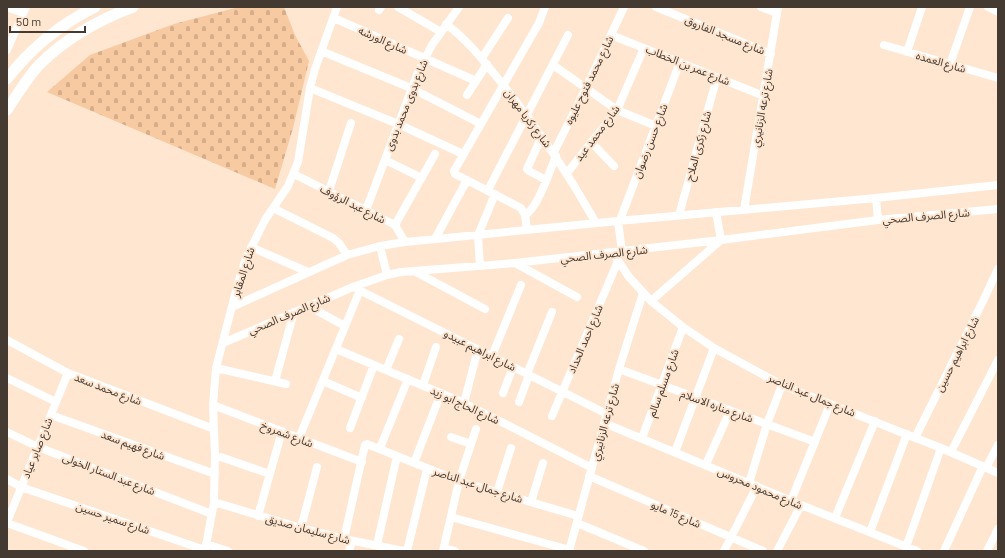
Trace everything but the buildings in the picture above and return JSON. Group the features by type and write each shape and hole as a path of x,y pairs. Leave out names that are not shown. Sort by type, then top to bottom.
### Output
{"main road":[{"path":"7,79 26,57 40,44 71,20 95,7"},
{"path":"7,110 38,66 59,48 90,26 132,7"}],"street":[{"path":"7,7 25,10 7,50"},
{"name":"شارع المقابر","path":"205,548 214,502 215,455 213,405 216,368 232,306 251,247 261,227 288,186 294,174 301,150 305,113 310,88 321,51 337,7"},
{"path":"398,7 441,32"},
{"name":"شارع بدوى محمد بدوى","path":"366,210 411,88 425,58 446,24 459,7"},
{"path":"527,230 524,211 518,205 466,180 454,172 539,23 545,7"},
{"name":"شارع محمد فتوح عليوه","path":"525,215 530,213 535,205 555,154 624,7"},
{"name":"شارع مسجد الفاروق","path":"656,7 771,54"},
{"path":"761,7 778,10"},
{"path":"907,52 922,7"},
{"path":"950,64 970,7"},
{"path":"988,7 998,12"},
{"name":"شارع ترعه الزنانيري","path":"744,210 778,10"},
{"name":"شارع الورشه","path":"334,18 476,81"},
{"path":"466,95 476,81 484,61 508,18"},
{"name":"شارع زكريا مهران","path":"446,24 465,40 484,61 527,115 555,154 596,223"},
{"name":"شارع عمر بن الخطاب","path":"611,34 764,96"},
{"path":"480,266 478,235 491,192 527,115 568,35"},
{"name":"شارع العمده","path":"884,45 997,76"},
{"name":"شارع محمد عيد","path":"567,173 617,110 644,48"},
{"path":"321,51 411,88 481,124"},
{"name":"شارع حسن رضوان","path":"619,221 680,62"},
{"path":"553,65 617,110 656,126"},
{"name":"شارع زكرى الملاح","path":"680,215 716,77"},
{"path":"310,88 398,124 463,154"},
{"path":"329,191 351,123"},
{"path":"542,136 527,169 546,180"},
{"path":"591,142 614,166"},
{"path":"395,225 435,154"},
{"path":"385,160 422,178"},
{"name":"شارع عبد الرؤوف","path":"294,174 395,225 405,242"},
{"path":"435,239 466,180"},
{"name":"شارع الصرف الصحي","path":"232,306 346,255 380,246 405,242 680,215 876,198 998,185"},
{"path":"876,198 878,220"},
{"path":"273,208 333,238 339,243 346,255"},
{"name":"شارع الصرف الصحي","path":"223,343 308,306 357,289 387,275 413,271 515,264 878,220 998,210"},
{"path":"651,301 721,240 716,212"},
{"path":"619,221 622,252"},
{"path":"380,246 387,275"},
{"path":"251,247 308,272"},
{"name":"شارع جمال عبد الناصر","path":"613,253 643,293 651,301 714,348 782,385 907,434 998,473"},
{"name":"شارع احمد الحداد","path":"552,416 618,261"},
{"path":"515,264 577,297"},
{"name":"شارع ابراهيم حسين","path":"915,438 998,269"},
{"path":"413,271 485,308"},
{"path":"492,356 521,285"},
{"path":"299,438 346,326 357,289"},
{"name":"شارع ابراهيم عبيدو","path":"357,289 607,414"},
{"name":"شارع ترعه الزنانيري","path":"569,550 619,369 643,293"},
{"path":"308,306 346,326"},
{"path":"275,381 294,312"},
{"path":"519,402 552,312"},
{"name":"شارع مسلم سالم","path":"642,438 684,327"},
{"path":"386,370 399,339"},
{"name":"شارع محمد سعد","path":"7,340 68,373 214,429"},
{"path":"423,385 436,347"},
{"path":"674,452 714,348"},
{"name":"شارع الحاج ابو زيد","path":"336,349 464,403 591,472"},
{"path":"464,403 478,349"},
{"path":"951,452 998,360"},
{"path":"350,428 374,365"},
{"path":"503,393 513,367"},
{"path":"216,368 286,384"},
{"name":"شارع مناره الاسلام","path":"619,369 815,442"},
{"name":"شارع صابر عياد","path":"7,523 68,373"},
{"path":"7,378 56,402"},
{"path":"349,551 348,540 365,445 371,444 380,448 408,379"},
{"path":"323,381 362,398"},
{"path":"724,551 753,485 767,424 782,385"},
{"path":"414,463 441,393"},
{"path":"791,501 830,404"},
{"name":"شارع شمروخ","path":"213,405 362,462"},
{"path":"706,464 730,411"},
{"name":"شارع فهيم سعد","path":"51,415 215,474"},
{"path":"835,518 875,422"},
{"name":"شارع محمود محروس","path":"604,423 706,464 791,501 917,551"},
{"path":"455,551 444,549 459,481 476,429"},
{"path":"258,516 282,431"},
{"name":"شارع عبد الستار الخولى","path":"7,432 38,447 212,514"},
{"path":"870,532 907,434"},
{"path":"451,437 471,444"},
{"path":"944,551 985,467 998,445"},
{"name":"شارع جمال عبد الناصر","path":"380,448 427,469 459,481 531,502 577,519 644,551"},
{"path":"497,492 511,448"},
{"path":"906,547 940,448"},
{"path":"215,455 270,474"},
{"path":"377,545 398,456"},
{"path":"531,502 543,463"},
{"path":"301,528 317,467"},
{"path":"407,551 427,469"},
{"name":"شارع 15 مايو","path":"591,472 764,551"},
{"name":"شارع سمير حسين","path":"7,479 21,487 205,548 228,551"},
{"name":"شارع سليمان صديق","path":"214,502 301,528 348,540 404,551"},
{"path":"778,551 801,505"},
{"path":"451,517 569,550"},
{"path":"7,523 84,551"},
{"path":"987,551 998,529"}],"green space":[{"path":"239,7 284,7 295,35 309,61 293,128 275,189 47,92 90,55 174,24"}]}
